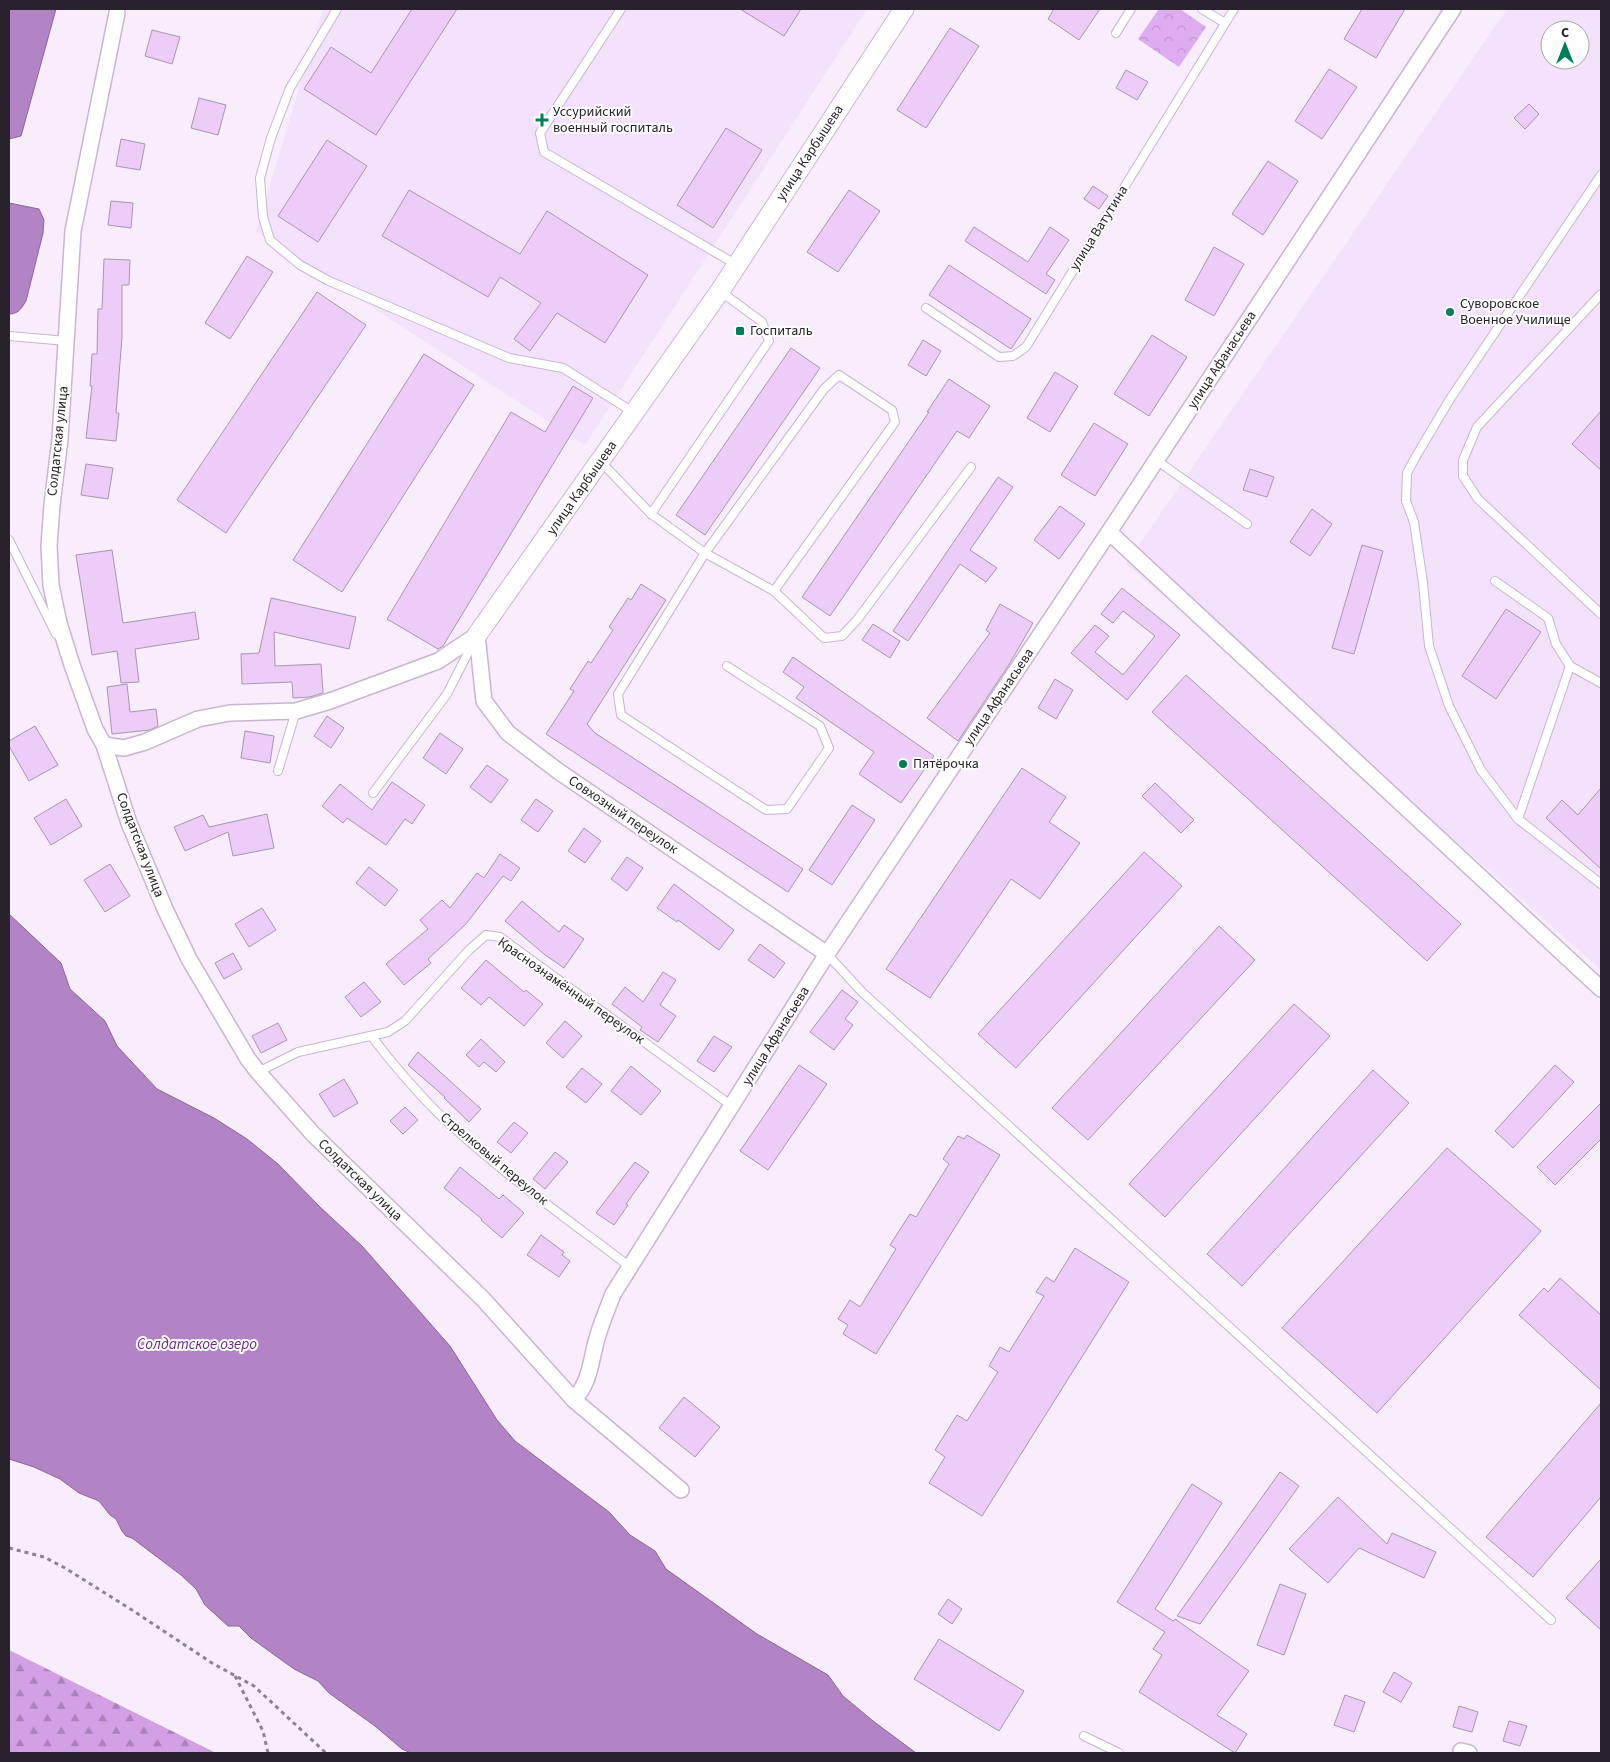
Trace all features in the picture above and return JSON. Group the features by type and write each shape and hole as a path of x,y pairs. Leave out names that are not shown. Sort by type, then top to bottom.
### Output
{"street":[{"name":"улица Карбышева","path":"104,745 124,748 146,742 198,719 230,712 296,711 330,701 438,661 478,635 737,266 904,9"},
{"name":"улица Афанасьева","path":"574,1400 582,1390 590,1373 596,1342 613,1294 630,1267 828,954 1109,532 1453,9"},
{"name":"Солдатская улица","path":"117,13 73,231 60,439 49,546 50,586 59,623 95,728 104,745 129,823 165,909 189,959 258,1072 313,1134 482,1298 574,1400 681,1490"},
{"path":"1109,532 1601,989"},
{"name":"Совхозный переулок","path":"478,635 484,701 508,733 558,771 828,954"}],"lane":[{"path":"337,9 290,88 271,138 260,178 263,217 270,240 300,265 329,281 509,358 563,368 634,412"},
{"path":"621,9 540,133 544,152 737,266"},
{"path":"1116,33 1131,9"},
{"path":"1202,9 1225,23"},
{"name":"улица Ватутина","path":"926,308 999,357 1013,356 1026,347 1234,9"},
{"path":"1601,175 1450,399 1407,474 1406,501 1414,522 1423,583 1429,646 1449,706 1481,770 1518,818 1601,884"},
{"path":"650,514 769,341 762,322 720,290"},
{"path":"1601,294 1477,427 1463,460 1463,476 1478,499 1601,614"},
{"path":"9,336 67,341"},
{"path":"727,666 820,726 829,748 787,808 766,810 621,715 618,694 705,553 824,389 839,375 892,410 896,422 774,591"},
{"path":"1156,460 1246,524"},
{"path":"601,462 650,514 705,553 774,591 824,638 842,636 857,620 971,466"},
{"path":"9,540 72,665"},
{"path":"1495,581 1548,618 1556,644 1570,666 1601,683"},
{"path":"373,793 447,694 478,635"},
{"path":"1518,818 1570,666"},
{"path":"278,771 296,711"},
{"name":"Краснознамённый переулок","path":"258,1072 298,1052 388,1032 405,1021 469,950 486,935 500,938 732,1106"},
{"path":"828,954 862,992 1551,1620"},
{"name":"Стрелковый переулок","path":"372,1037 406,1079 438,1113 506,1172 630,1267"},
{"path":"1084,1736 1119,1753"}],"path":[{"path":"9,1548 44,1557 65,1568 212,1663 254,1686 326,1753"},
{"path":"234,1675 263,1731 268,1753"}],"shaded area":[{"name":"Уссурийский военный госпиталь","path":"323,9 867,9 585,445 256,232"},
{"name":"Суворовское Военное Училище","path":"1507,9 1601,9 1601,970 1464,848 1126,564"}],"green space":[{"path":"1159,9 1180,9 1206,27 1179,67 1138,39"},
{"path":"9,1650 216,1753 9,1753"}],"water":[{"path":"9,9 56,9 21,136 9,139"},
{"path":"9,203 39,209 44,220 43,233 26,301 19,310 9,314"},
{"name":"Солдатское озеро","path":"9,914 61,963 70,989 105,1021 117,1046 157,1089 214,1118 247,1139 278,1164 362,1246 450,1346 497,1420 515,1441 609,1512 630,1535 655,1551 666,1569 757,1634 828,1675 843,1696 916,1753 411,1753 402,1749 375,1726 329,1693 318,1681 294,1669 251,1638 239,1626 228,1626 205,1605 196,1589 181,1575 132,1538 126,1536 116,1519 110,1515 99,1501 79,1493 60,1479 34,1467 9,1459"}],"building":[{"path":"412,9 457,9 376,135 304,89 331,47 371,73"},
{"path":"740,9 801,9 784,36"},
{"path":"1054,9 1100,9 1079,40 1048,19"},
{"path":"1362,9 1405,9 1376,58 1344,39"},
{"path":"950,28 979,46 926,128 897,110"},
{"path":"152,30 180,37 172,64 145,56"},
{"path":"1329,69 1357,87 1322,139 1295,121"},
{"path":"1126,70 1148,82 1137,100 1116,88"},
{"path":"199,98 226,105 218,135 191,128"},
{"path":"1529,104 1539,114 1525,129 1514,118"},
{"path":"726,128 762,150 713,228 677,205"},
{"path":"121,139 145,144 140,170 116,166"},
{"path":"327,140 367,166 318,242 278,216"},
{"path":"1268,161 1298,181 1263,235 1232,214"},
{"path":"1093,186 1108,196 1099,209 1084,199"},
{"path":"409,190 520,254 547,211 648,275 605,343 557,313 530,351 514,339 541,303 500,277 488,297 382,236"},
{"path":"849,190 880,211 838,272 807,252"},
{"path":"111,201 133,203 131,228 108,225"},
{"path":"974,227 1028,262 1050,227 1069,240 1046,274 1055,280 1046,294 965,241"},
{"path":"1214,247 1244,264 1214,316 1185,300"},
{"path":"247,256 273,272 230,339 205,323"},
{"path":"104,259 130,260 129,285 122,285 122,337 116,413 119,413 116,441 86,438 92,386 90,386 92,354 97,354 98,309 102,309"},
{"path":"949,265 1031,319 1011,349 929,295"},
{"path":"317,292 366,325 226,533 177,500"},
{"path":"1152,335 1187,357 1149,416 1114,394"},
{"path":"923,340 941,351 926,376 908,365"},
{"path":"791,348 820,368 705,535 676,515"},
{"path":"424,354 474,385 342,592 293,560"},
{"path":"1055,372 1078,386 1050,432 1027,418"},
{"path":"949,379 990,406 969,438 957,431 830,616 802,597 929,412 927,412"},
{"path":"573,386 593,398 443,646 438,649 387,619 511,412 545,432"},
{"path":"1601,411 1601,470 1572,444"},
{"path":"1094,423 1128,444 1095,496 1061,475"},
{"path":"86,464 113,468 108,499 81,495"},
{"path":"1250,469 1274,477 1267,497 1243,490"},
{"path":"998,477 1013,487 970,550 997,568 986,582 960,564 908,641 893,631"},
{"path":"1060,506 1085,524 1059,559 1034,540"},
{"path":"1312,509 1332,524 1310,556 1290,542"},
{"path":"1362,545 1383,551 1354,654 1332,648"},
{"path":"112,550 123,623 195,612 199,639 135,649 139,682 121,683 117,651 92,655 76,555"},
{"path":"641,584 666,600 587,724 595,733 803,869 788,892 546,734 574,691 570,689 588,661 591,663 613,630 609,627 628,598 631,600"},
{"path":"1122,588 1180,635 1127,700 1071,653 1095,625 1109,636 1095,652 1123,675 1155,636 1123,611 1113,623 1101,614"},
{"path":"271,598 356,617 349,649 274,632 275,666 321,664 323,693 310,697 293,698 292,682 242,684 241,654 259,653"},
{"path":"1000,604 1033,623 1010,663 958,741 927,718 990,633 986,630"},
{"path":"1506,609 1541,632 1496,699 1462,676"},
{"path":"873,624 900,641 890,658 862,640"},
{"path":"793,657 934,756 901,803 859,774 874,752 796,698 804,687 783,672"},
{"path":"1186,675 1461,924 1427,961 1152,712"},
{"path":"1055,679 1073,690 1056,719 1038,708"},
{"path":"127,684 130,712 156,709 158,726 150,730 112,734 107,687"},
{"path":"327,716 344,728 331,748 314,736"},
{"path":"35,726 58,765 29,781 9,746 9,741"},
{"path":"245,731 274,736 270,763 241,758"},
{"path":"440,733 463,749 446,774 423,758"},
{"path":"487,765 508,780 491,803 470,787"},
{"path":"1022,768 1066,797 1049,822 1080,843 1040,899 1011,879 930,998 886,969"},
{"path":"392,782 425,805 412,824 405,819 386,845 347,818 343,823 322,806 340,784 372,810"},
{"path":"1155,783 1194,820 1181,833 1142,796"},
{"path":"1601,788 1601,869 1546,818 1562,800 1578,815"},
{"path":"66,799 82,826 51,845 34,818"},
{"path":"536,799 553,811 538,832 521,820"},
{"path":"852,805 875,820 832,885 809,870"},
{"path":"267,814 274,848 233,856 228,832 185,851 174,827 203,815 209,827"},
{"path":"584,828 601,841 585,863 568,851"},
{"path":"1144,852 1182,886 1016,1068 978,1034"},
{"path":"500,854 520,868 511,881 503,876 466,924 428,959 431,963 404,985 386,964 428,929 420,920 442,900 450,908 477,873 484,878"},
{"path":"627,857 643,868 627,891 611,879"},
{"path":"110,864 130,896 105,912 84,880"},
{"path":"369,867 398,890 385,906 356,883"},
{"path":"674,884 734,930 719,950 678,920 677,922 657,908"},
{"path":"522,901 559,932 564,925 584,939 564,968 544,954 505,921"},
{"path":"262,908 276,930 249,947 235,924"},
{"path":"1219,926 1255,960 1088,1140 1052,1108"},
{"path":"760,944 785,963 774,978 748,960"},
{"path":"233,953 242,969 224,979 215,963"},
{"path":"486,960 524,992 526,990 543,1004 524,1026 489,997 481,1005 461,988"},
{"path":"663,972 676,980 660,1005 676,1016 658,1042 640,1030 642,1027 612,1004 625,987 643,1002"},
{"path":"364,982 381,1002 361,1017 345,997"},
{"path":"842,990 858,1002 845,1019 853,1025 834,1050 810,1032"},
{"path":"1294,1004 1330,1036 1165,1217 1129,1184"},
{"path":"565,1021 582,1036 563,1058 546,1043"},
{"path":"278,1023 287,1040 261,1053 252,1036"},
{"path":"714,1036 732,1047 714,1072 697,1061"},
{"path":"481,1039 505,1062 496,1072 484,1062 479,1067 466,1055"},
{"path":"418,1052 481,1109 469,1122 445,1097 408,1065"},
{"path":"799,1065 827,1084 768,1170 740,1151"},
{"path":"1555,1065 1574,1082 1513,1148 1495,1131"},
{"path":"631,1066 661,1091 641,1115 611,1091"},
{"path":"582,1068 602,1084 586,1103 566,1087"},
{"path":"1373,1070 1409,1103 1242,1286 1207,1254"},
{"path":"344,1079 358,1103 334,1117 319,1094"},
{"path":"1601,1103 1601,1139 1555,1185 1537,1167"},
{"path":"405,1107 418,1120 403,1134 390,1121"},
{"path":"514,1122 528,1133 511,1153 497,1142"},
{"path":"967,1135 1000,1155 876,1354 843,1334 848,1325 838,1319 850,1300 860,1307 896,1249 890,1245 910,1214 916,1217 949,1164 943,1159 958,1136 964,1139"},
{"path":"1447,1148 1541,1231 1377,1413 1282,1328"},
{"path":"555,1152 568,1162 545,1189 533,1179"},
{"path":"635,1162 649,1172 626,1204 628,1205 614,1225 596,1213"},
{"path":"460,1167 499,1199 503,1195 524,1213 502,1238 444,1188"},
{"path":"541,1235 564,1252 562,1255 570,1261 559,1277 527,1255"},
{"path":"1075,1248 1129,1282 982,1516 929,1483 945,1457 935,1450 957,1415 967,1421 998,1372 989,1366 1000,1347 1009,1352 1044,1296 1036,1292 1046,1277 1054,1282"},
{"path":"1560,1278 1601,1315 1601,1390 1519,1315 1544,1288 1548,1292"},
{"path":"684,1397 720,1427 695,1457 659,1428"},
{"path":"1601,1403 1601,1497 1533,1577 1486,1537"},
{"path":"1280,1472 1299,1486 1200,1624 1177,1616"},
{"path":"1192,1484 1222,1503 1155,1609 1173,1621 1175,1619 1249,1671 1217,1715 1247,1734 1235,1753 1139,1692 1162,1655 1153,1649 1165,1632 1117,1602"},
{"path":"1338,1497 1387,1544 1392,1533 1436,1552 1424,1578 1359,1548 1328,1583 1289,1549"},
{"path":"1601,1559 1601,1630 1566,1598"},
{"path":"1280,1584 1306,1594 1284,1655 1257,1645"},
{"path":"948,1599 962,1609 952,1624 938,1614"},
{"path":"939,1639 1024,1691 999,1731 914,1679"},
{"path":"1394,1672 1412,1683 1401,1702 1383,1692"},
{"path":"1345,1695 1365,1702 1354,1732 1334,1725"},
{"path":"1459,1706 1478,1712 1472,1732 1453,1727"},
{"path":"1509,1721 1527,1726 1520,1746 1503,1741"}],"place":[{"name":"Уссурийский военный госпиталь","path":"542,120"},
{"name":"Суворовское Военное Училище","path":"1450,312"},
{"name":"Госпиталь","path":"740,331"},
{"name":"Пятёрочка","path":"903,764"}]}
